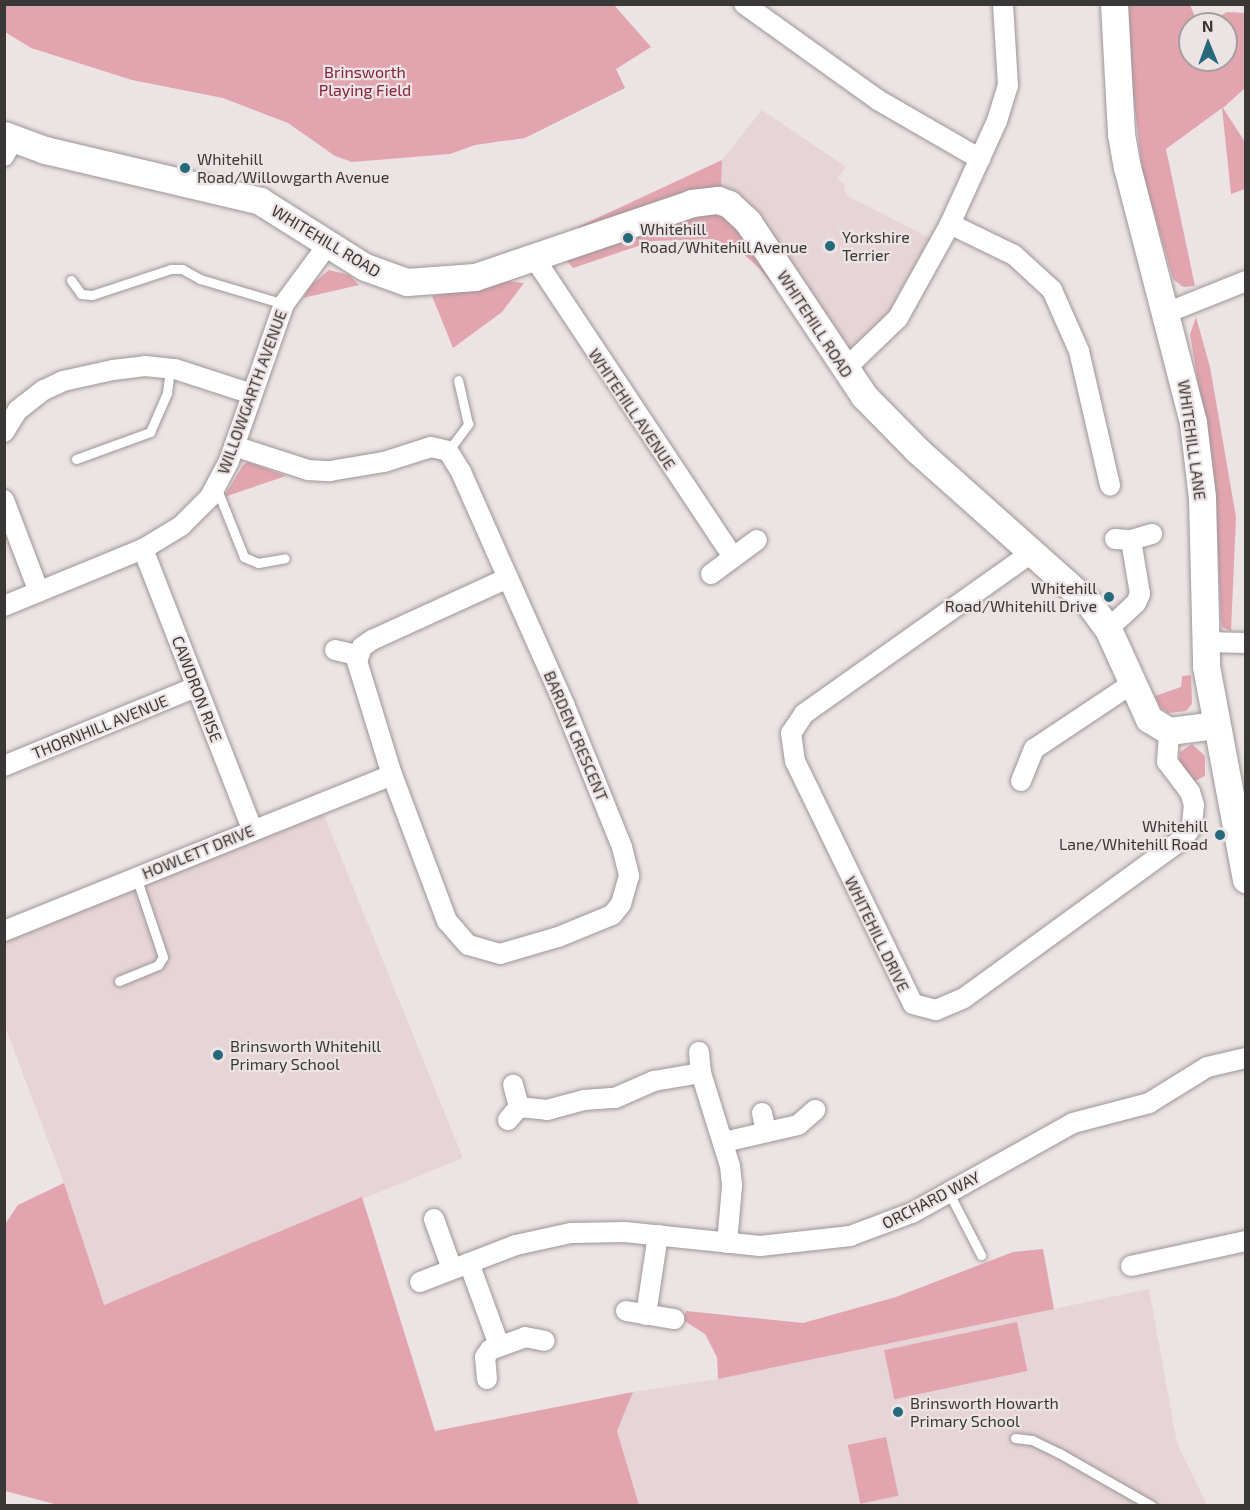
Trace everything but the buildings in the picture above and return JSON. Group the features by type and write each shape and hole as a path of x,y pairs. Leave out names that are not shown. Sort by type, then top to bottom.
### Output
{"street":[{"path":"744,4 878,100 980,159"},
{"path":"844,370 884,335 950,224 980,159 1008,86 1003,4"},
{"name":"WHITEHILL LANE","path":"1114,4 1123,143 1166,313 1197,452 1204,642 1215,725 1245,879"},
{"name":"WHITEHILL ROAD","path":"7,144 260,201 365,267 407,282 475,277 535,259 692,203 730,200 748,222 768,240 817,314 844,370 908,442 1074,587 1108,629 1149,719 1169,731"},
{"path":"950,224 1014,255 1052,290 1079,351 1110,485"},
{"name":"WILLOWGARTH AVENUE","path":"4,606 143,549 181,526 216,487 234,446 284,304 328,243"},
{"name":"WHITEHILL AVENUE","path":"535,259 733,557"},
{"path":"1166,313 1245,281"},
{"path":"4,432 23,405 63,381 113,370 170,368 252,394"},
{"path":"234,446 308,470 330,471 384,462 431,447 448,451"},
{"name":"BARDEN CRESCENT","path":"357,655 359,674 392,775 447,921 468,945 483,952 516,951 600,921 621,904 629,876 622,847 508,578 448,451"},
{"path":"4,500 39,592"},
{"path":"1108,629 1137,603 1140,594 1123,539 1152,534"},
{"path":"711,574 757,540"},
{"name":"CAWDRON RISE","path":"143,549 252,829"},
{"name":"WHITEHILL DRIVE","path":"1034,551 804,714 791,733 795,761 913,1004 936,1010 956,1003 1183,839 1192,826 1194,805 1190,792 1167,762 1169,731"},
{"path":"335,650 357,655 372,640 508,578"},
{"path":"1204,642 1245,643"},
{"path":"1020,781 1034,749 1133,683"},
{"name":"THORNHILL AVENUE","path":"4,766 196,687"},
{"path":"1169,731 1215,725"},
{"name":"HOWLETT DRIVE","path":"4,931 252,829 392,775"},
{"path":"699,1052 701,1073 724,1143 732,1186 727,1243"},
{"name":"ORCHARD WAY","path":"420,1281 516,1245 571,1233 658,1235 727,1243 786,1246 850,1236 882,1226 949,1193 1072,1123 1149,1103 1207,1067 1245,1058"},
{"path":"513,1085 514,1114 547,1110 584,1100 615,1098 654,1081 701,1073"},
{"path":"724,1143 798,1125 815,1110"},
{"path":"762,1113 766,1132"},
{"path":"434,1219 461,1266 499,1345"},
{"path":"646,1315 658,1235"},
{"path":"1131,1266 1245,1241"},
{"path":"626,1311 674,1320"},
{"path":"487,1379 485,1357 499,1345 525,1337 544,1341"}],"lane":[{"path":"71,280 81,294 92,295 182,269 200,279 284,304"},
{"path":"76,459 150,432 167,393 170,368"},
{"path":"448,451 468,424 458,380"},
{"path":"216,487 244,558 258,563 285,558"},
{"path":"119,981 158,965 163,957 136,877"},
{"path":"949,1193 981,1255"},
{"path":"1014,1438 1032,1440 1059,1453 1152,1506"}],"shaded area":[{"path":"762,110 846,167 837,179 844,183 846,195 930,238 886,316 858,344 849,348 838,343 721,191 722,160"},
{"name":"Brinsworth Whitehill Primary School","path":"323,813 463,1158 103,1305 64,1183 5,1026 5,940"},
{"name":"Brinsworth Howarth Primary School","path":"1149,1289 1177,1443 1207,1505 639,1505 617,1431 633,1392 718,1379"}],"green space":[{"name":"Brinsworth Playing Field","path":"4,5 614,5 651,47 616,69 625,88 525,138 475,145 450,154 352,162 335,156 288,123 223,98 132,80 31,48 5,32"},
{"path":"1123,5 1190,5 1193,12 1178,12 1178,72 1238,72 1238,13 1245,13 1245,88 1223,108 1245,142 1245,189 1231,194 1222,108 1166,149 1195,286 1183,287 1173,279 1142,170"},
{"path":"722,160 721,191 579,232 578,227"},
{"path":"712,212 725,214 740,227 789,305 759,268 738,249 713,239 653,241 573,268 566,260 686,215"},
{"path":"329,270 349,275 359,285 303,298 311,285"},
{"path":"509,281 524,283 502,312 453,348 432,296"},
{"path":"1196,317 1210,367 1236,517 1231,631 1222,627 1221,620 1215,484 1190,334"},
{"path":"248,462 286,476 224,497 243,465"},
{"path":"1191,675 1192,704 1186,711 1168,713 1160,707 1155,696 1181,687 1182,676"},
{"path":"1192,744 1205,756 1205,776 1195,781 1179,763 1180,752"},
{"path":"64,1183 104,1305 362,1197 435,1431 633,1392 617,1431 639,1505 62,1506 5,1491 5,1224 18,1205"},
{"path":"1043,1249 1054,1309 718,1379 717,1357 705,1334 683,1320 686,1311 803,1323 896,1297 1013,1252"},
{"path":"1017,1322 1027,1371 894,1399 884,1350"},
{"path":"886,1437 898,1496 860,1504 848,1445"}],"place":[{"name":"Whitehill Road/Willowgarth Avenue","path":"185,168"},
{"name":"Whitehill Road/Whitehill Avenue","path":"628,238"},
{"name":"Yorkshire Terrier","path":"830,246"},
{"name":"Whitehill Road/Whitehill Drive","path":"1109,597"},
{"name":"Whitehill Lane/Whitehill Road","path":"1220,835"},
{"name":"Brinsworth Whitehill Primary School","path":"218,1055"},
{"name":"Brinsworth Howarth Primary School","path":"898,1412"}]}
